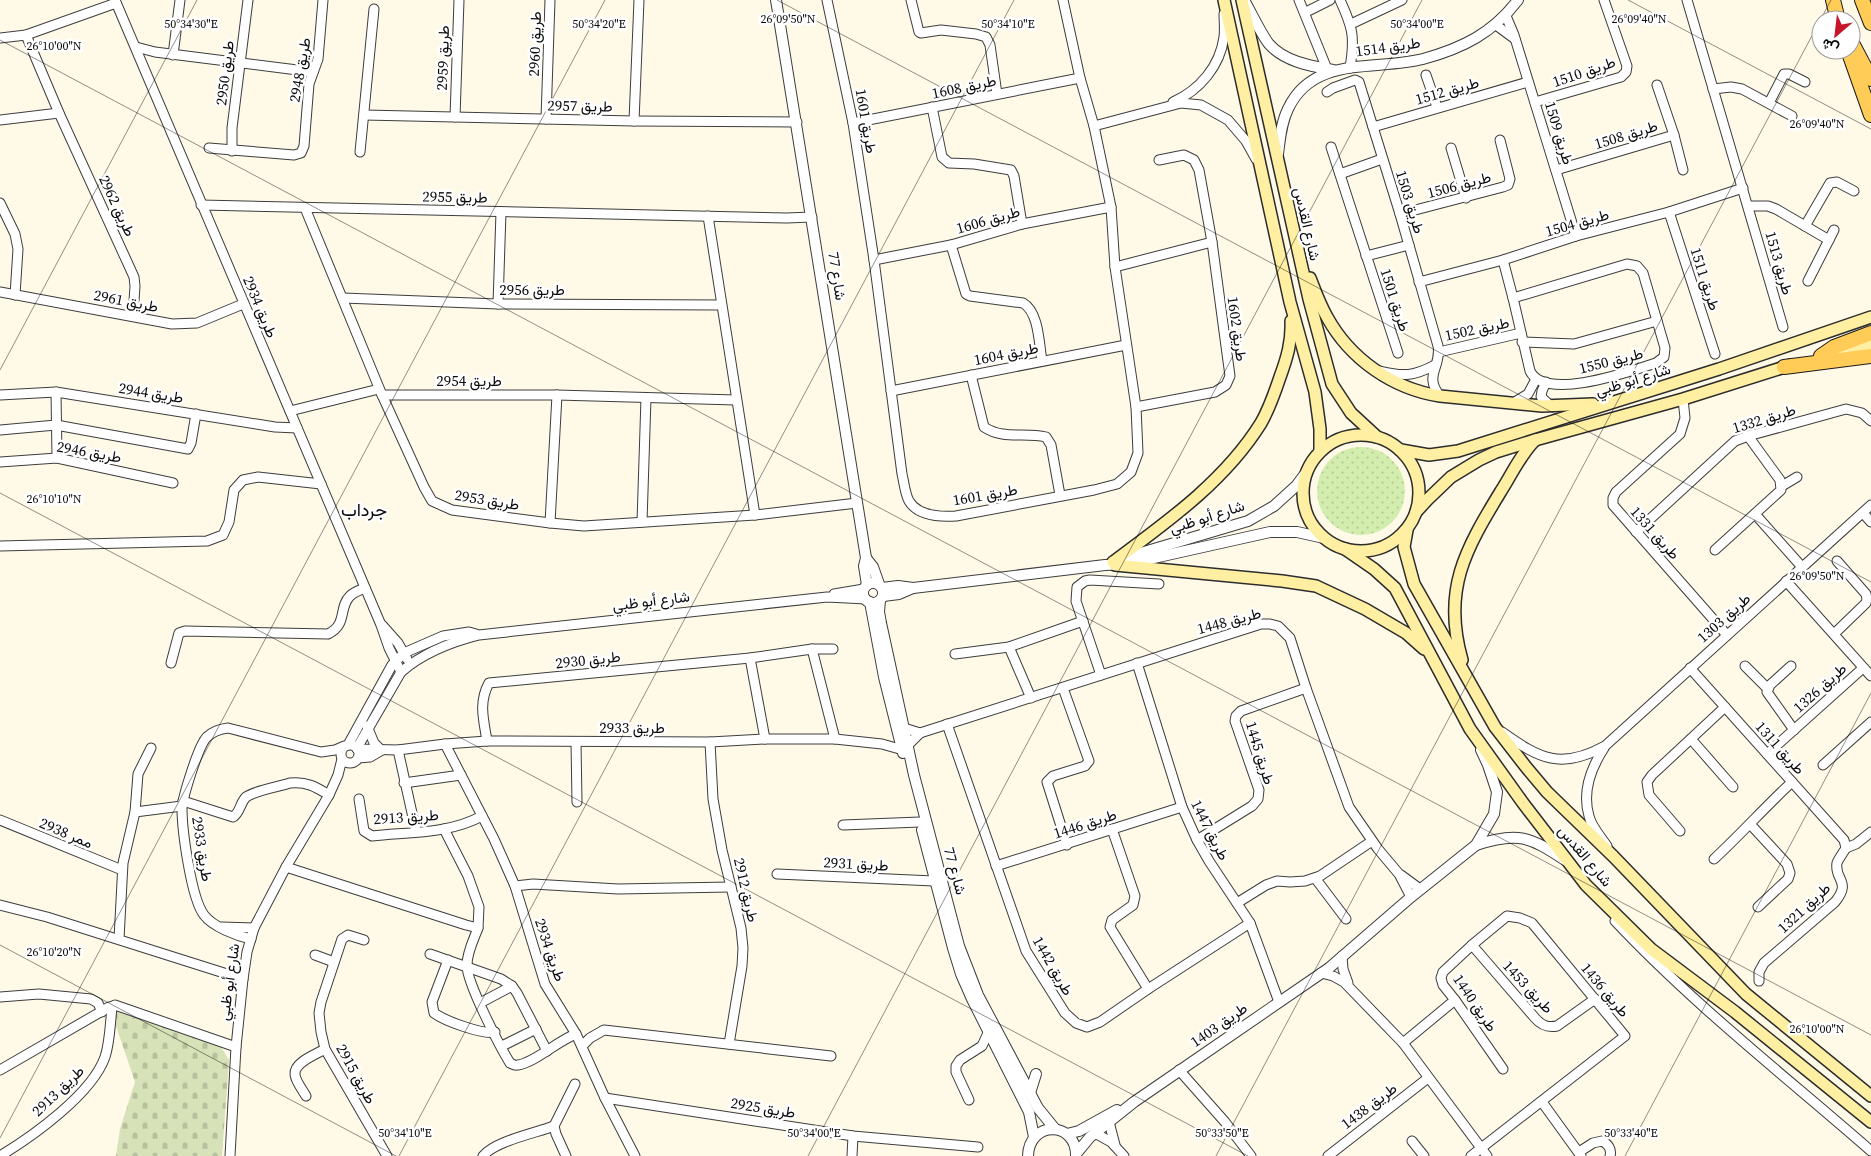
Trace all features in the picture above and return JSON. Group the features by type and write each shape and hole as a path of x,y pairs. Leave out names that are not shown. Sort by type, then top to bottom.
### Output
{"main road":[{"path":"1224,0 1290,302 1315,392 1320,429 1320,451"},
{"name":"شارع القدس","path":"1243,0 1309,298 1332,384 1351,413 1377,437"},
{"path":"1862,0 1871,23"},
{"path":"1852,60 1871,115"},
{"path":"1861,60 1871,79"},
{"path":"1298,249 1320,302 1336,332 1347,346 1374,370 1408,388 1426,394 1511,404 1552,407 1610,403"},
{"path":"1111,564 1181,509 1220,474 1242,450 1261,422 1288,355 1292,333 1290,302"},
{"name":"شارع أبو ظبي","path":"1401,450 1429,454 1458,451 1784,348 1871,317"},
{"path":"1821,356 1834,347 1871,333"},
{"name":"شارع أبو ظبي","path":"1416,512 1438,488 1464,468 1496,452 1683,400 1821,356 1871,344"},
{"path":"1784,367 1871,356"},
{"path":"1362,435 1377,437 1390,442 1401,450 1410,460 1419,486 1416,512 1407,530 1385,546 1372,550 1358,551 1345,549 1324,538 1312,525 1305,509 1302,492 1305,474 1311,462 1320,451 1332,442 1347,436 1362,435"},
{"path":"1469,680 1461,659 1454,613 1461,567 1480,525 1524,454 1535,440"},
{"name":"شارع القدس","path":"1407,530 1404,547 1414,584 1495,727 1547,792 1613,856 1746,994 1871,1096"},
{"name":"شارع القدس","path":"1345,549 1374,569 1395,588 1470,729 1522,803 1586,885 1651,949 1736,1012 1871,1122"},
{"path":"1111,564 1316,586 1366,609 1406,633 1430,654"}],"street":[{"path":"174,54 180,0"},
{"name":"طريق 2950","path":"232,150 232,128 248,0"},
{"name":"طريق 2948","path":"232,150 297,155 301,153 304,146 309,84 318,59 323,0"},
{"name":"طريق 2959","path":"455,117 459,0"},
{"name":"طريق 2960","path":"546,119 550,0"},
{"path":"634,121 638,0"},
{"name":"شارع 77","path":"776,0 866,558 873,567 874,593 886,685 901,730 920,822 952,948 961,974 988,1033 1029,1112 1034,1137"},
{"name":"طريق 1601","path":"827,0 853,123 874,260 902,474 909,502 922,511 938,517 956,516 1117,484 1131,472 1138,453 1136,407 1115,267 1110,207 1094,126 1080,78 1062,0"},
{"path":"911,0 921,34 941,30 986,37 990,44 997,94"},
{"path":"1157,109 1180,98 1199,85 1216,64 1224,37 1224,0"},
{"name":"طريق 1514","path":"1243,0 1269,44 1289,58 1310,66 1337,69 1422,59 1455,48 1496,25 1506,16 1518,0"},
{"path":"1299,0 1345,84 1327,92"},
{"path":"1306,12 1330,0"},
{"path":"1337,69 1354,45 1351,24 1340,0"},
{"path":"1351,24 1402,0"},
{"name":"طريق 1510","path":"1535,102 1621,77 1626,72 1627,66 1604,0"},
{"name":"طريق 1513","path":"1688,0 1783,327"},
{"path":"0,38 26,35 115,2"},
{"name":"طريق 2934","path":"115,2 136,47 201,205 401,672"},
{"path":"360,152 374,9"},
{"name":"طريق 1509","path":"1506,16 1535,102 1576,236"},
{"path":"1496,25 1515,40"},
{"name":"طريق 2962","path":"26,35 59,113 134,277 133,316"},
{"path":"136,47 174,54 313,72"},
{"name":"طريق 1514","path":"1277,159 1281,131 1287,110 1294,98 1317,78 1337,69"},
{"path":"1769,103 1784,74 1789,74 1805,82"},
{"path":"1426,75 1437,107"},
{"name":"طريق 1608","path":"853,123 1080,78"},
{"name":"طريق 1503","path":"1345,84 1355,80 1359,82 1400,214 1439,352"},
{"name":"طريق 1512","path":"1373,127 1528,82"},
{"path":"1657,85 1674,135 1683,170"},
{"path":"1713,89 1731,87 1742,89 1792,116"},
{"path":"1094,126 1181,103 1201,105 1228,120 1246,142 1259,163"},
{"path":"932,107 942,157 949,163 974,164 1011,170 1014,176 1022,224"},
{"path":"0,120 59,113"},
{"name":"طريق 2957","path":"364,115 634,121 796,122"},
{"name":"طريق 1508","path":"1556,170 1674,135"},
{"name":"طريق 1506","path":"1400,214 1466,198 1508,185 1510,179 1500,140"},
{"name":"طريق 1501","path":"1331,147 1398,353"},
{"path":"210,148 232,150"},
{"path":"1451,148 1466,198"},
{"name":"طريق 1602","path":"1136,407 1215,392 1226,386 1230,376 1212,242 1199,170 1194,160 1184,155 1159,160"},
{"path":"1340,174 1382,159"},
{"path":"1805,226 1830,183 1837,182 1854,191"},
{"name":"طريق 1504","path":"1419,282 1503,260 1576,236 1669,212 1742,188"},
{"path":"0,203 15,234 18,249 15,295"},
{"name":"طريق 2955","path":"201,205 812,217"},
{"name":"طريق 1513","path":"1748,206 1768,206 1829,240"},
{"name":"طريق 1606","path":"874,260 951,245 1022,224 1110,207"},
{"name":"طريق 2953","path":"305,208 381,392 432,501 452,510 584,526 755,515 857,503"},
{"path":"498,304 500,212"},
{"name":"طريق 1511","path":"1669,212 1715,354"},
{"path":"708,216 755,515"},
{"path":"1808,282 1834,230"},
{"path":"1115,267 1212,242"},
{"path":"951,245 966,294 1023,303 1030,307 1034,316 1042,361"},
{"name":"طريق 1501","path":"1366,256 1409,245"},
{"path":"1503,260 1530,371 1536,379 1528,394 1511,404"},
{"name":"طريق 1550","path":"1513,298 1632,264 1643,273 1657,321 1665,353 1664,357 1656,363 1590,382 1567,384 1536,379"},
{"name":"طريق 2961","path":"0,292 172,324 187,324 207,320 243,304"},
{"name":"طريق 2956","path":"343,298 498,304 721,305"},
{"name":"طريق 1550","path":"1522,338 1574,344 1657,321"},
{"name":"طريق 1502","path":"1439,352 1522,338"},
{"name":"طريق 1604","path":"891,391 1126,345"},
{"path":"1439,352 1432,381 1434,390 1440,396"},
{"path":"1374,370 1406,375 1421,372 1435,365"},
{"path":"971,375 984,427 992,432 1005,435 1037,435 1046,437 1051,445 1060,495"},
{"path":"1546,382 1541,397 1552,407"},
{"path":"56,392 57,458"},
{"name":"طريق 2944","path":"0,395 56,392 275,427 297,428"},
{"name":"طريق 2954","path":"290,411 381,392 736,400"},
{"path":"550,523 556,395"},
{"path":"642,522 646,398"},
{"name":"طريق 1331","path":"1683,400 1685,418 1680,434 1616,492 1613,498 1614,508 1727,634"},
{"name":"طريق 1332","path":"1636,532 1729,445 1748,436 1846,409 1862,413 1871,421"},
{"path":"0,430 56,426 188,449 196,414"},
{"path":"1748,436 1780,480 1782,486"},
{"name":"طريق 2946","path":"0,462 57,458 173,483"},
{"name":"شارع أبو ظبي","path":"1111,564 1248,521 1274,506 1291,491 1305,474"},
{"path":"0,546 207,541 222,535 229,522 234,490 243,480 258,477 321,484"},
{"path":"1715,550 1779,492 1782,486 1796,477"},
{"name":"طريق 1303","path":"1495,727 1520,746 1555,760 1588,756 1605,746 1871,505"},
{"path":"1863,513 1871,522"},
{"path":"1755,514 1802,567"},
{"name":"شارع أبو ظبي","path":"365,724 401,672 410,664 436,650 479,635 827,597 874,593 899,594 913,588 1148,560 1270,532 1297,532 1324,538"},
{"path":"1834,634 1868,599 1866,594 1837,561"},
{"path":"1101,675 1083,621 1076,595 1077,587 1085,581 1159,584"},
{"path":"1786,581 1871,676"},
{"path":"171,663 179,633 185,631 328,634 337,629 350,596 365,588"},
{"path":"955,654 1009,647 1083,621"},
{"name":"طريق 1448","path":"905,748 920,733 947,724 1261,624 1278,626 1290,638 1349,807 1372,841 1399,874 1410,897"},
{"name":"طريق 2934","path":"382,625 394,638 410,664"},
{"name":"شارع أبو ظبي","path":"230,1156 236,1047 243,979 254,928 286,867 329,795 344,760 353,749 395,661 404,653 443,636 469,632 479,635"},
{"path":"1009,647 1031,698"},
{"path":"812,649 836,739"},
{"name":"طريق 2930","path":"487,741 481,708 484,692 489,683 750,658 812,649 833,649"},
{"path":"750,658 765,739"},
{"name":"طريق 1447","path":"1137,663 1182,807 1197,840 1250,923 1280,1002"},
{"name":"طريق 1326","path":"1746,666 1768,689 1769,697 1794,730"},
{"path":"1768,689 1791,666"},
{"name":"طريق 1311","path":"1690,668 1844,840 1846,848"},
{"name":"طريق 1326","path":"1767,754 1864,668"},
{"path":"1062,688 1089,760 1086,766 1053,776 1048,782 1067,845"},
{"name":"طريق 1445","path":"1197,840 1252,806 1258,799 1259,790 1235,721 1236,716 1241,711 1306,688"},
{"path":"1680,830 1649,794 1647,786 1649,778 1725,707"},
{"path":"1823,765 1871,722"},
{"path":"365,724 371,738 382,750"},
{"name":"طريق 1442","path":"947,724 1026,951 1065,1013 1076,1023 1087,1027 1100,1022 1250,923"},
{"name":"طريق 1403","path":"1470,729 1488,765 1497,792 1494,814 1476,845"},
{"name":"طريق 2933","path":"251,938 240,936 215,925 204,916 198,903 186,854 183,804 202,744 207,737 220,730 236,730 321,752 330,757 344,760"},
{"path":"882,744 891,740 901,730 920,733"},
{"name":"طريق 2933","path":"321,752 353,749 370,757 382,750 487,741 710,742 765,739 836,739 905,748"},
{"path":"1691,739 1733,787"},
{"path":"576,742 578,802"},
{"name":"طريق 2912","path":"710,742 712,793 741,928 742,966 729,1044"},
{"name":"طريق 2934","path":"445,744 515,886 545,984 576,1034 605,1098 636,1156"},
{"name":"طريق 1303","path":"1605,746 1594,762 1586,792 1589,816 1613,856"},
{"path":"119,939 122,870 135,812 138,774 151,748"},
{"name":"شارع 77","path":"905,748 968,971 978,995 1030,1093 1042,1114 1055,1129"},
{"path":"344,760 340,753 353,749"},
{"path":"398,750 416,832"},
{"path":"404,782 461,775"},
{"path":"135,812 183,804 233,817 237,814 247,797 297,782 311,784 329,795"},
{"path":"1714,859 1750,824 1759,812 1792,782"},
{"name":"طريق 2913","path":"359,799 363,827 369,835 444,829 460,826 482,816"},
{"name":"طريق 1446","path":"996,866 1182,807"},
{"name":"ممر 2938","path":"0,820 122,870"},
{"path":"843,825 920,822"},
{"path":"1750,824 1787,864 1790,873 1788,879 1758,907"},
{"path":"444,829 468,876 480,907 478,928 467,966 469,979 509,1060 516,1065 547,1051 564,1039 576,1034"},
{"path":"1112,830 1135,902 1133,906 1114,918 1110,927 1148,989"},
{"path":"1846,848 1856,844 1871,832"},
{"name":"طريق 1403","path":"1076,1155 1084,1143 1134,1102 1321,973 1410,897 1476,845 1496,838 1516,836 1540,843 1570,864"},
{"path":"1237,902 1266,885 1277,881 1290,882 1315,878 1372,841"},
{"name":"طريق 1321","path":"1759,982 1759,972 1768,960 1840,897 1843,884 1838,872 1838,862 1846,848"},
{"path":"286,867 478,928"},
{"name":"طريق 2931","path":"777,874 934,881"},
{"name":"طريق 1448","path":"1399,874 1420,889"},
{"path":"1315,878 1346,919"},
{"path":"515,886 533,884 618,889 731,887"},
{"path":"0,905 48,917 243,979"},
{"path":"1608,906 1615,921 1709,1014 1871,1151"},
{"name":"طريق 1440","path":"1503,1069 1443,985 1441,978 1443,972 1507,916"},
{"name":"طريق 1436","path":"1471,1156 1484,1152 1542,1102 1625,1036 1532,923 1520,918 1507,916"},
{"path":"222,927 254,928"},
{"name":"طريق 2915","path":"364,940 348,935 344,936 321,1002 319,1024 325,1049 387,1156"},
{"name":"طريق 1453","path":"1472,945 1543,1025 1557,1026 1595,999"},
{"path":"430,954 501,979 512,986 547,1051"},
{"path":"315,955 334,962"},
{"path":"1342,956 1344,974 1349,986"},
{"path":"448,960 432,1002 434,1013 489,1034 495,1032"},
{"path":"1321,973 1339,978 1349,986 1402,1043 1484,1152"},
{"path":"480,1003 512,986"},
{"path":"0,997 39,994 91,999 98,1004 102,1012"},
{"path":"1402,1043 1455,1000"},
{"path":"0,1070 102,1012 117,1006 236,1047"},
{"name":"طريق 2913","path":"0,1156 58,1113 94,1076 105,1056 117,1006"},
{"path":"502,1046 536,1029"},
{"path":"582,1046 590,1038 604,1030 831,1056"},
{"path":"968,1100 956,1072 956,1066 960,1060 982,1046 988,1033"},
{"path":"982,1046 997,1050"},
{"path":"306,1096 296,1077 296,1069 299,1065 325,1049"},
{"path":"1179,1070 1225,1122 1251,1156"},
{"path":"1030,1093 1036,1074"},
{"name":"طريق 1438","path":"1328,1156 1428,1078"},
{"path":"566,1156 554,1126 574,1084"},
{"name":"طريق 2925","path":"605,1098 853,1136 978,1147"},
{"name":"طريق 1403","path":"1067,1134 1079,1131 1134,1102"},
{"path":"1542,1102 1580,1154 1593,1143 1602,1141 1609,1146 1610,1156"},
{"path":"1109,1122 1115,1146"},
{"path":"483,1156 500,1145 554,1126"},
{"path":"1027,1153 1034,1137 1044,1131 1055,1129 1067,1134 1074,1143 1076,1155"},
{"path":"1095,1133 1106,1138 1124,1156"},
{"path":"852,1156 853,1136"},
{"path":"1412,1141 1424,1156"}],"green space":[{"path":"1361,447 1378,450 1392,460 1402,474 1405,491 1402,508 1392,522 1378,532 1361,535 1344,532 1330,522 1320,508 1317,491 1320,474 1330,460 1344,450"},
{"path":"120,1004 221,1047 229,1060 222,1156 116,1156 120,1129 135,1082 113,1017"}],"district":[{"name":"جرداب","path":"364,510"}]}
